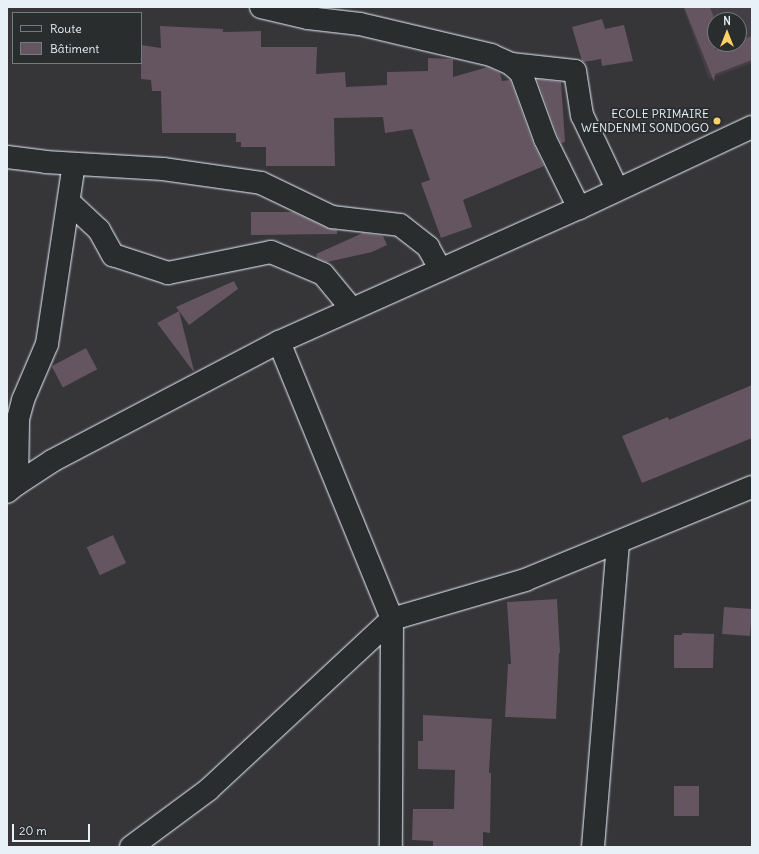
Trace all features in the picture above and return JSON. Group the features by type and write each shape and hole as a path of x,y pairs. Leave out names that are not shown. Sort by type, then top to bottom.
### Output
{"street":[{"path":"261,7 308,18 360,24 491,55 511,64 521,73 545,139 578,208"},
{"path":"511,64 575,71 582,115 617,189"},
{"path":"12,488 52,461 279,342 578,208 752,127"},
{"path":"7,157 74,164 163,169 261,183 332,217 400,225 428,247 441,270"},
{"path":"12,488 18,419 23,400 47,344 74,164"},
{"path":"69,202 99,230 113,255 168,273 271,252 323,274 352,309"},
{"path":"279,342 392,619 391,847"},
{"path":"131,847 208,790 392,619 525,580 752,487"},
{"path":"594,847 618,543"}],"shaded area":[{"path":"683,7 752,7 752,63 709,79"}],"building":[{"path":"684,7 710,7 712,12 707,12 707,52 747,52 747,38 752,36 752,60 715,74 714,82"},
{"path":"602,19 605,29 624,25 633,61 602,66 601,59 584,62 582,61 572,27"},
{"path":"160,26 223,29 223,32 261,31 261,47 317,47 316,74 345,72 346,87 387,85 387,72 428,71 428,58 453,59 453,77 488,67 500,73 502,81 510,80 533,143 544,166 463,200 472,227 441,238 421,183 430,180 412,129 385,133 383,117 334,118 335,166 266,166 266,147 241,147 241,142 236,142 236,133 162,133 161,91 152,91 151,80 141,79 142,45 161,48"},
{"path":"537,79 561,82 565,142 561,143 557,134"},
{"path":"251,212 293,212 327,228 337,230 337,234 251,235"},
{"path":"363,233 383,236 387,245 372,252 327,262 317,258 316,254"},
{"path":"234,281 238,289 189,325 176,307"},
{"path":"179,311 194,371 157,323"},
{"path":"86,348 97,369 63,388 52,366"},
{"path":"752,385 752,438 642,483 622,436 668,417 669,420"},
{"path":"113,535 126,563 100,575 87,547"},
{"path":"557,599 560,653 556,719 505,717 508,664 511,664 507,602"},
{"path":"724,607 752,609 750,636 722,634"},
{"path":"682,633 714,634 713,668 674,668 674,635 682,635"},
{"path":"423,715 492,719 489,773 491,773 490,833 483,832 483,847 433,847 433,841 412,840 413,809 454,809 455,770 418,769 418,741 423,741"},
{"path":"674,786 699,786 699,816 674,816"}],"place":[{"name":"ECOLE PRIMAIRE WENDENMI SONDOGO","path":"717,121"}]}
